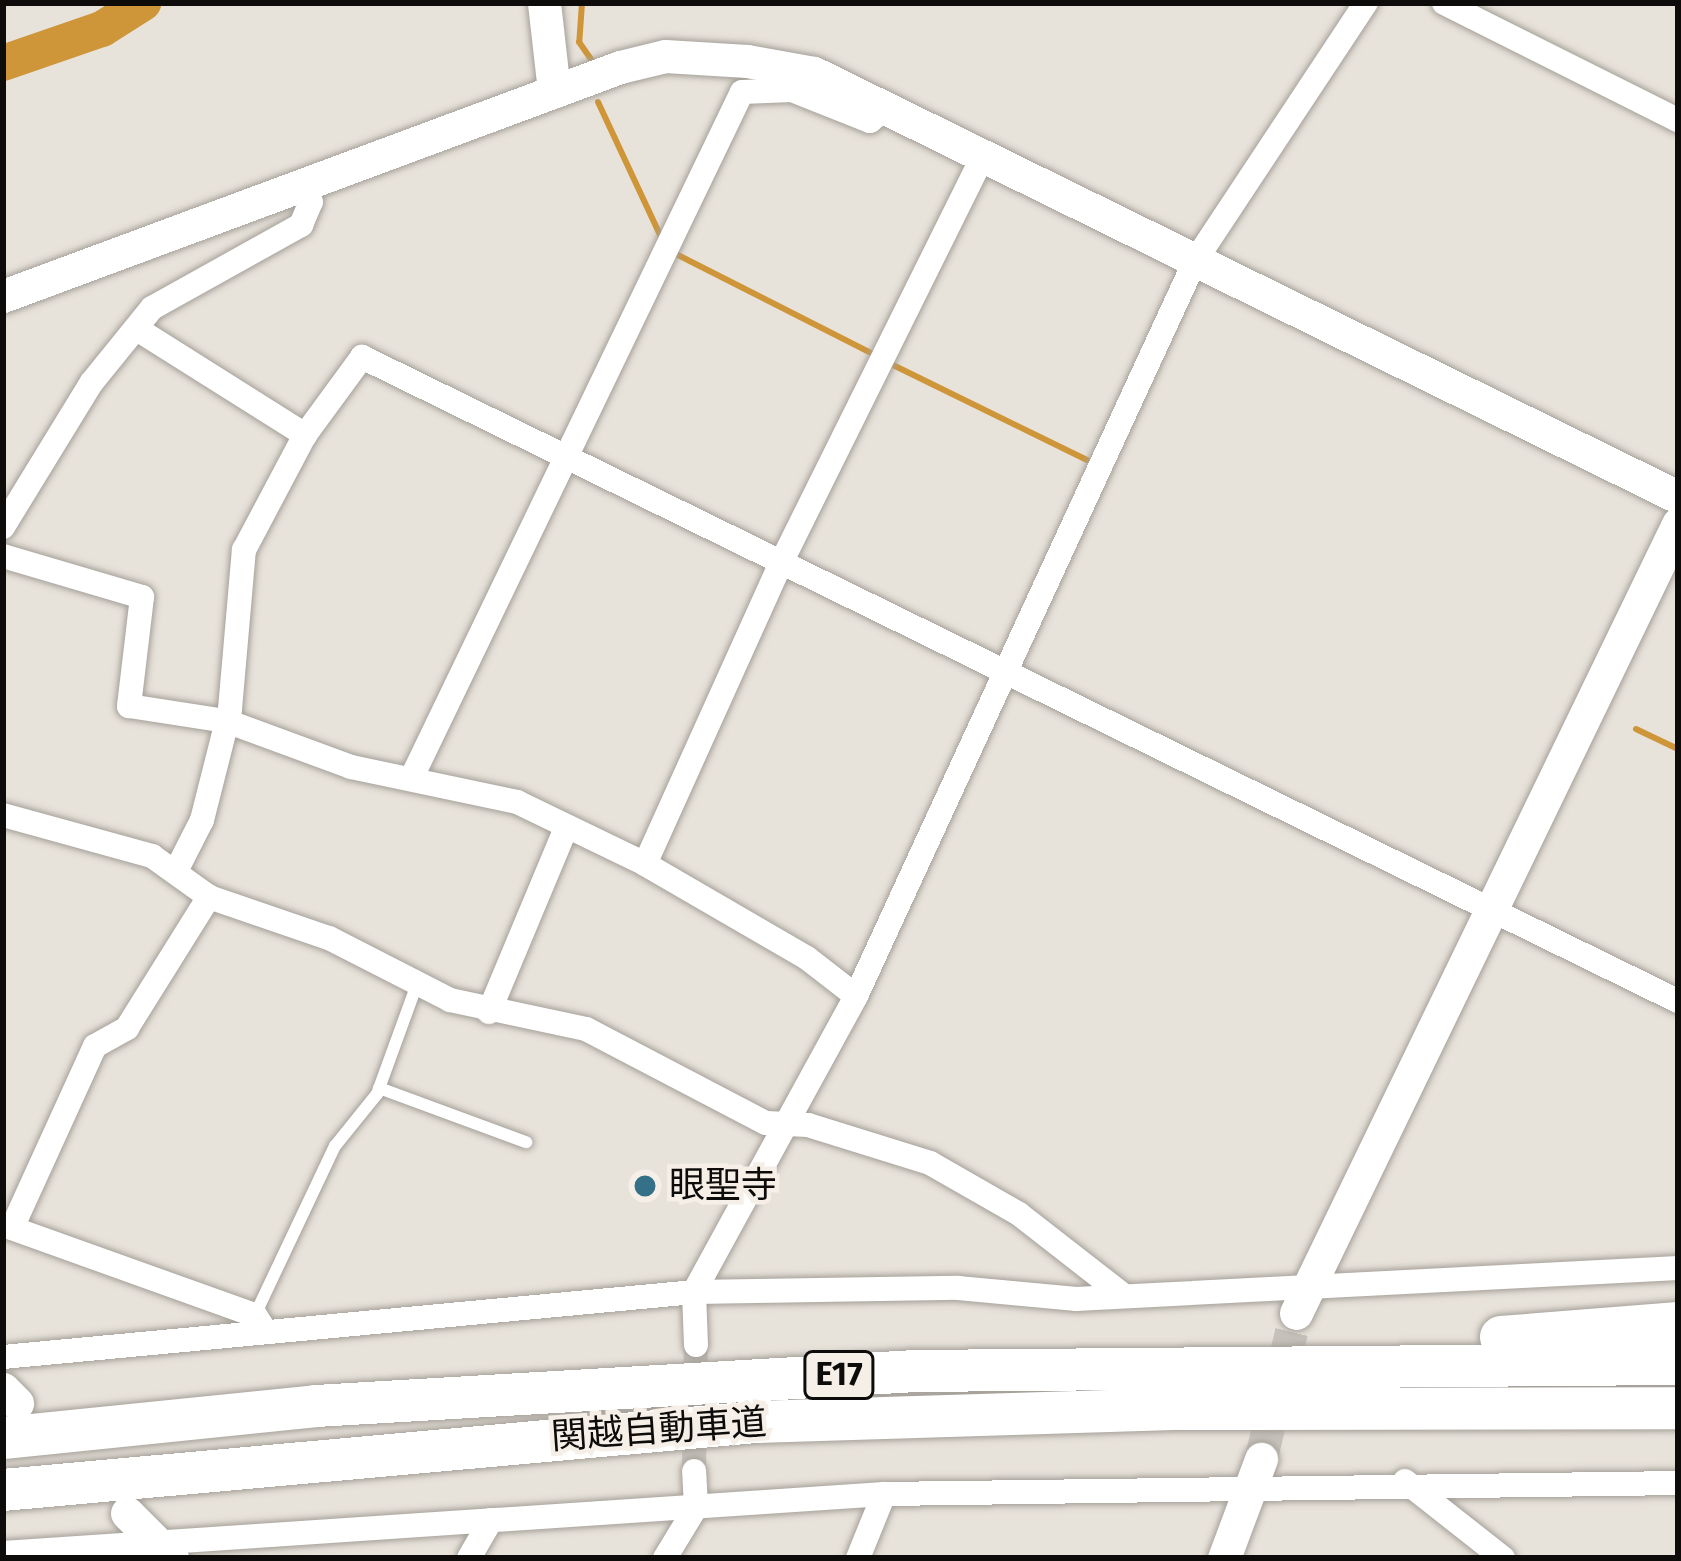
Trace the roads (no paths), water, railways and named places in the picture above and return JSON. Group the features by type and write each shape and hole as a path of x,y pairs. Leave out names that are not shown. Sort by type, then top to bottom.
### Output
{"highway":[{"path":"1183,1365 1678,1323"},
{"name":"関越自動車道","path":"8,1410 316,1406 760,1378 1183,1365 1678,1364"},
{"path":"1430,1406 1678,1421"},
{"name":"関越自動車道","path":"3,1490 756,1422 1430,1406 1678,1408"}],"street":[{"path":"696,1345 694,1292 856,996 1002,669 1196,262 1366,3"},
{"path":"1444,3 1678,120"},
{"path":"545,6 554,91"},
{"path":"3,296 554,91 664,56 814,73 1678,497"},
{"path":"412,777 742,92 792,89 870,122 886,107"},
{"path":"645,864 781,563 984,154"},
{"path":"3,527 92,382 137,328 166,298 301,225 311,202 303,188"},
{"path":"137,328 304,435"},
{"path":"176,872 202,820 226,721 244,550 304,435 362,356 1678,1001"},
{"path":"1300,1298 1678,524"},
{"path":"3,556 142,597 129,706 226,721 351,766 517,802 565,830 645,864 807,958 856,996"},
{"path":"3,815 152,856 209,897 329,938 417,984 489,1012 586,1029 766,1123 931,1163 1019,1214 1123,1295"},
{"path":"489,1012 565,830"},
{"path":"209,897 127,1028 95,1046 8,1227 261,1323"},
{"path":"3,1357 261,1323 694,1292 1300,1298 1678,1268"},
{"path":"665,1558 696,1507 694,1471"},
{"path":"1224,1558 1257,1473"},
{"path":"3,1553 150,1536 1257,1473 1405,1481 1678,1484"},
{"path":"1405,1481 1504,1558"},
{"path":"858,1558 884,1494"},
{"path":"469,1558 491,1520"}],"lane":[{"path":"261,1323 335,1146 379,1088 417,984"},
{"path":"379,1088 526,1142"}],"waterway":[{"path":"3,63 102,29 143,3"},
{"path":"582,3 579,42 591,59"},
{"path":"598,102 661,237"},
{"path":"676,254 871,353"},
{"path":"893,365 1087,460"},
{"path":"1636,729 1678,749"}],"tunnel":[{"path":"1261,1459 1296,1313"},
{"path":"694,1471 696,1345"}],"place":[{"name":"眼聖寺","path":"645,1186"}]}
